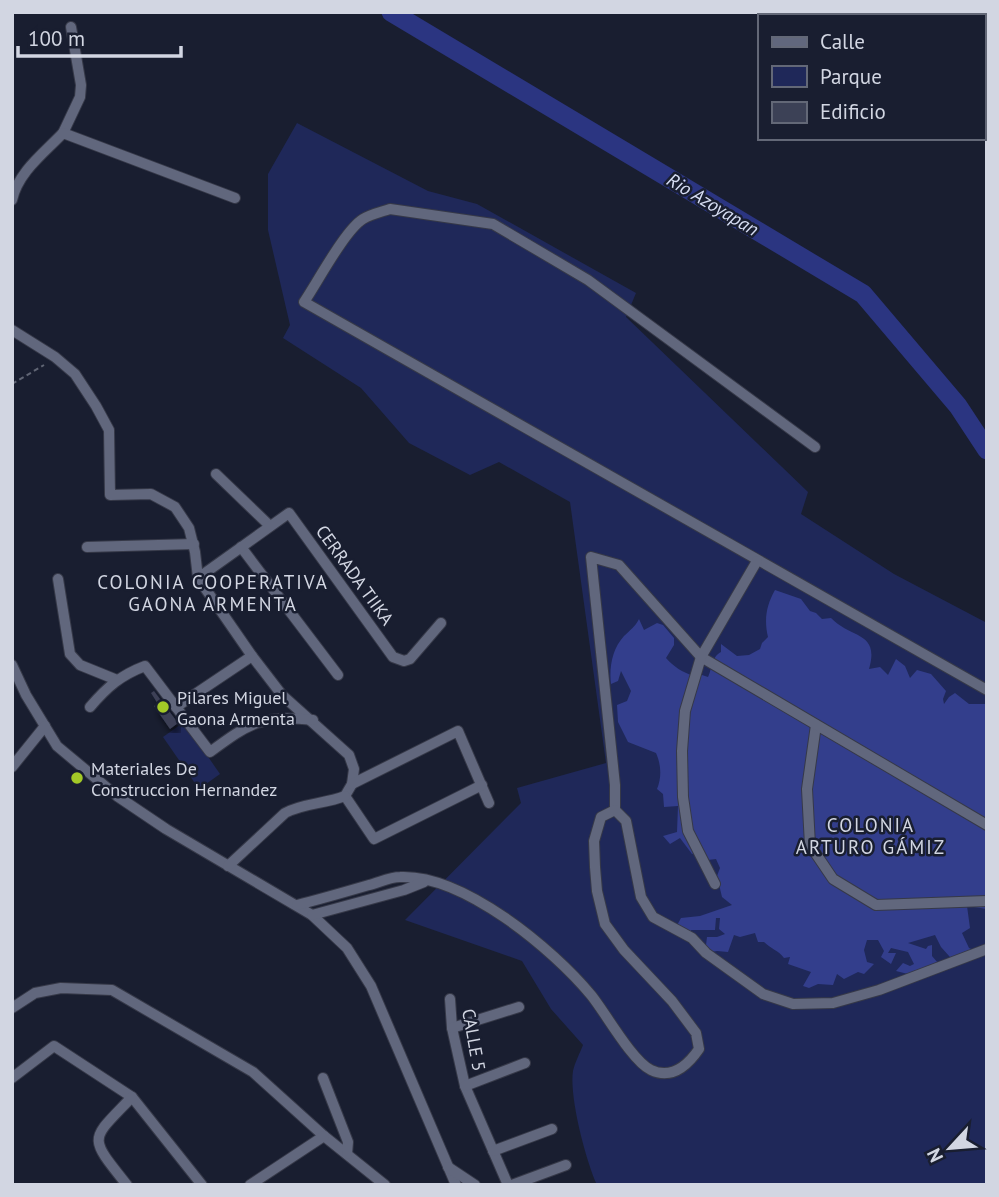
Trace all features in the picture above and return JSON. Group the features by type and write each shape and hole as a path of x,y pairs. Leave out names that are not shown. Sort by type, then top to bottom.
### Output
{"street":[{"path":"12,200 23,176 63,133 80,97 79,69 71,27"},
{"path":"63,133 234,198"},
{"path":"815,447 588,279 493,224 390,209 377,213 361,220 351,231 304,302 987,690"},
{"path":"12,330 55,357 75,374 109,430 110,495 151,494 175,507 189,528 198,578 252,656 282,695 349,755 354,769 352,784 345,796 330,802 294,808 285,813 228,866"},
{"path":"198,578 270,526 216,474"},
{"name":"CERRADA TIIKA","path":"270,526 289,513 393,657 404,661 410,659 442,623"},
{"path":"87,547 194,544"},
{"path":"241,547 338,675"},
{"path":"987,825 701,657 619,565 591,557 615,785 615,810 626,821 641,897 653,917 692,938 706,953 763,994 793,1004 833,1003 879,990 987,949"},
{"path":"715,884 688,831 683,797 685,711 701,657 757,561"},
{"path":"58,579 70,654 80,665 117,680"},
{"path":"176,707 252,656"},
{"path":"12,665 26,695 57,746 117,796 166,829 312,915 347,948 371,986 456,1185"},
{"path":"90,707 106,688 145,666 210,752 245,726 257,721 271,718 313,720"},
{"path":"816,725 807,789 810,845 833,879 876,905 987,901"},
{"path":"12,767 45,726"},
{"path":"352,784 458,731 489,803"},
{"path":"345,796 374,839 482,785"},
{"path":"297,905 400,877 452,888 490,906 534,940 590,993 650,1070 670,1073 688,1065 698,1049 696,1033 605,924 597,891 594,841 601,817 615,810"},
{"path":"312,915 404,890 426,881"},
{"path":"12,1008 35,993 61,988 112,989 253,1072 324,1136 385,1185"},
{"name":"CALLE 5","path":"450,999 452,1028 465,1086 510,1185"},
{"path":"452,1028 519,1007"},
{"path":"12,1078 54,1046 132,1097 202,1185"},
{"path":"465,1086 525,1063"},
{"path":"323,1077 348,1142 347,1154"},
{"path":"127,1185 98,1144 99,1132 132,1097"},
{"path":"493,1151 552,1129"},
{"path":"250,1185 324,1136"},
{"path":"510,1185 566,1166"},
{"path":"448,1167 475,1185"}],"path":[{"path":"12,384 55,357"}],"green space":[{"path":"297,123 428,191 477,204 636,293 626,317 808,492 801,514 894,574 987,623 987,1185 597,1185 584,1145 572,1082 573,1071 583,1045 551,1009 522,961 405,920 521,803 517,788 606,763 570,502 499,462 470,475 409,443 361,388 283,338 290,325 268,230 268,174"},
{"path":"184,722 220,774 199,789 163,737"}],"shaded area":[{"path":"775,590 801,599 810,611 822,619 831,618 862,637 871,648 869,669 880,667 888,675 896,659 905,666 910,678 917,670 931,674 946,691 944,704 955,693 969,704 987,704 987,909 967,906 970,928 962,933 969,948 976,951 958,966 941,947 935,935 908,943 926,949 932,945 932,956 938,963 908,974 896,971 903,963 910,966 914,964 908,952 891,948 888,953 896,953 891,964 881,957 884,951 878,940 867,940 864,950 867,962 874,964 864,974 858,972 844,979 837,974 833,985 818,984 809,988 803,986 811,972 788,964 790,957 784,958 764,942 758,942 755,933 740,937 734,935 728,952 705,953 707,937 725,934 719,929 720,918 716,918 715,930 691,930 694,943 675,929 681,918 700,916 732,905 722,897 717,876 720,868 716,859 708,860 701,852 692,854 680,838 670,844 663,836 677,832 678,806 664,807 663,794 657,789 660,771 656,753 628,742 618,722 617,705 627,701 631,691 621,671 618,681 611,684 612,659 620,641 639,619 644,630 657,623 663,625 674,638 674,645 666,658 672,664 694,676 699,674 708,677 714,660 721,652 721,644 737,656 749,655 760,649 768,637 767,613"}],"building":[{"path":"154,691 178,723 170,729 154,706 158,704 151,693"}],"waterway":[{"name":"Rio Azoyapan","path":"391,12 863,294 958,406 987,450"}],"place":[{"name":"Pilares Miguel Gaona Armenta","path":"163,707"},
{"name":"Materiales De Construccion Hernandez","path":"77,778"}],"district":[{"name":"COLONIA COOPERATIVA GAONA ARMENTA","path":"213,593"},
{"name":"COLONIA ARTURO GÁMIZ","path":"871,836"}]}
